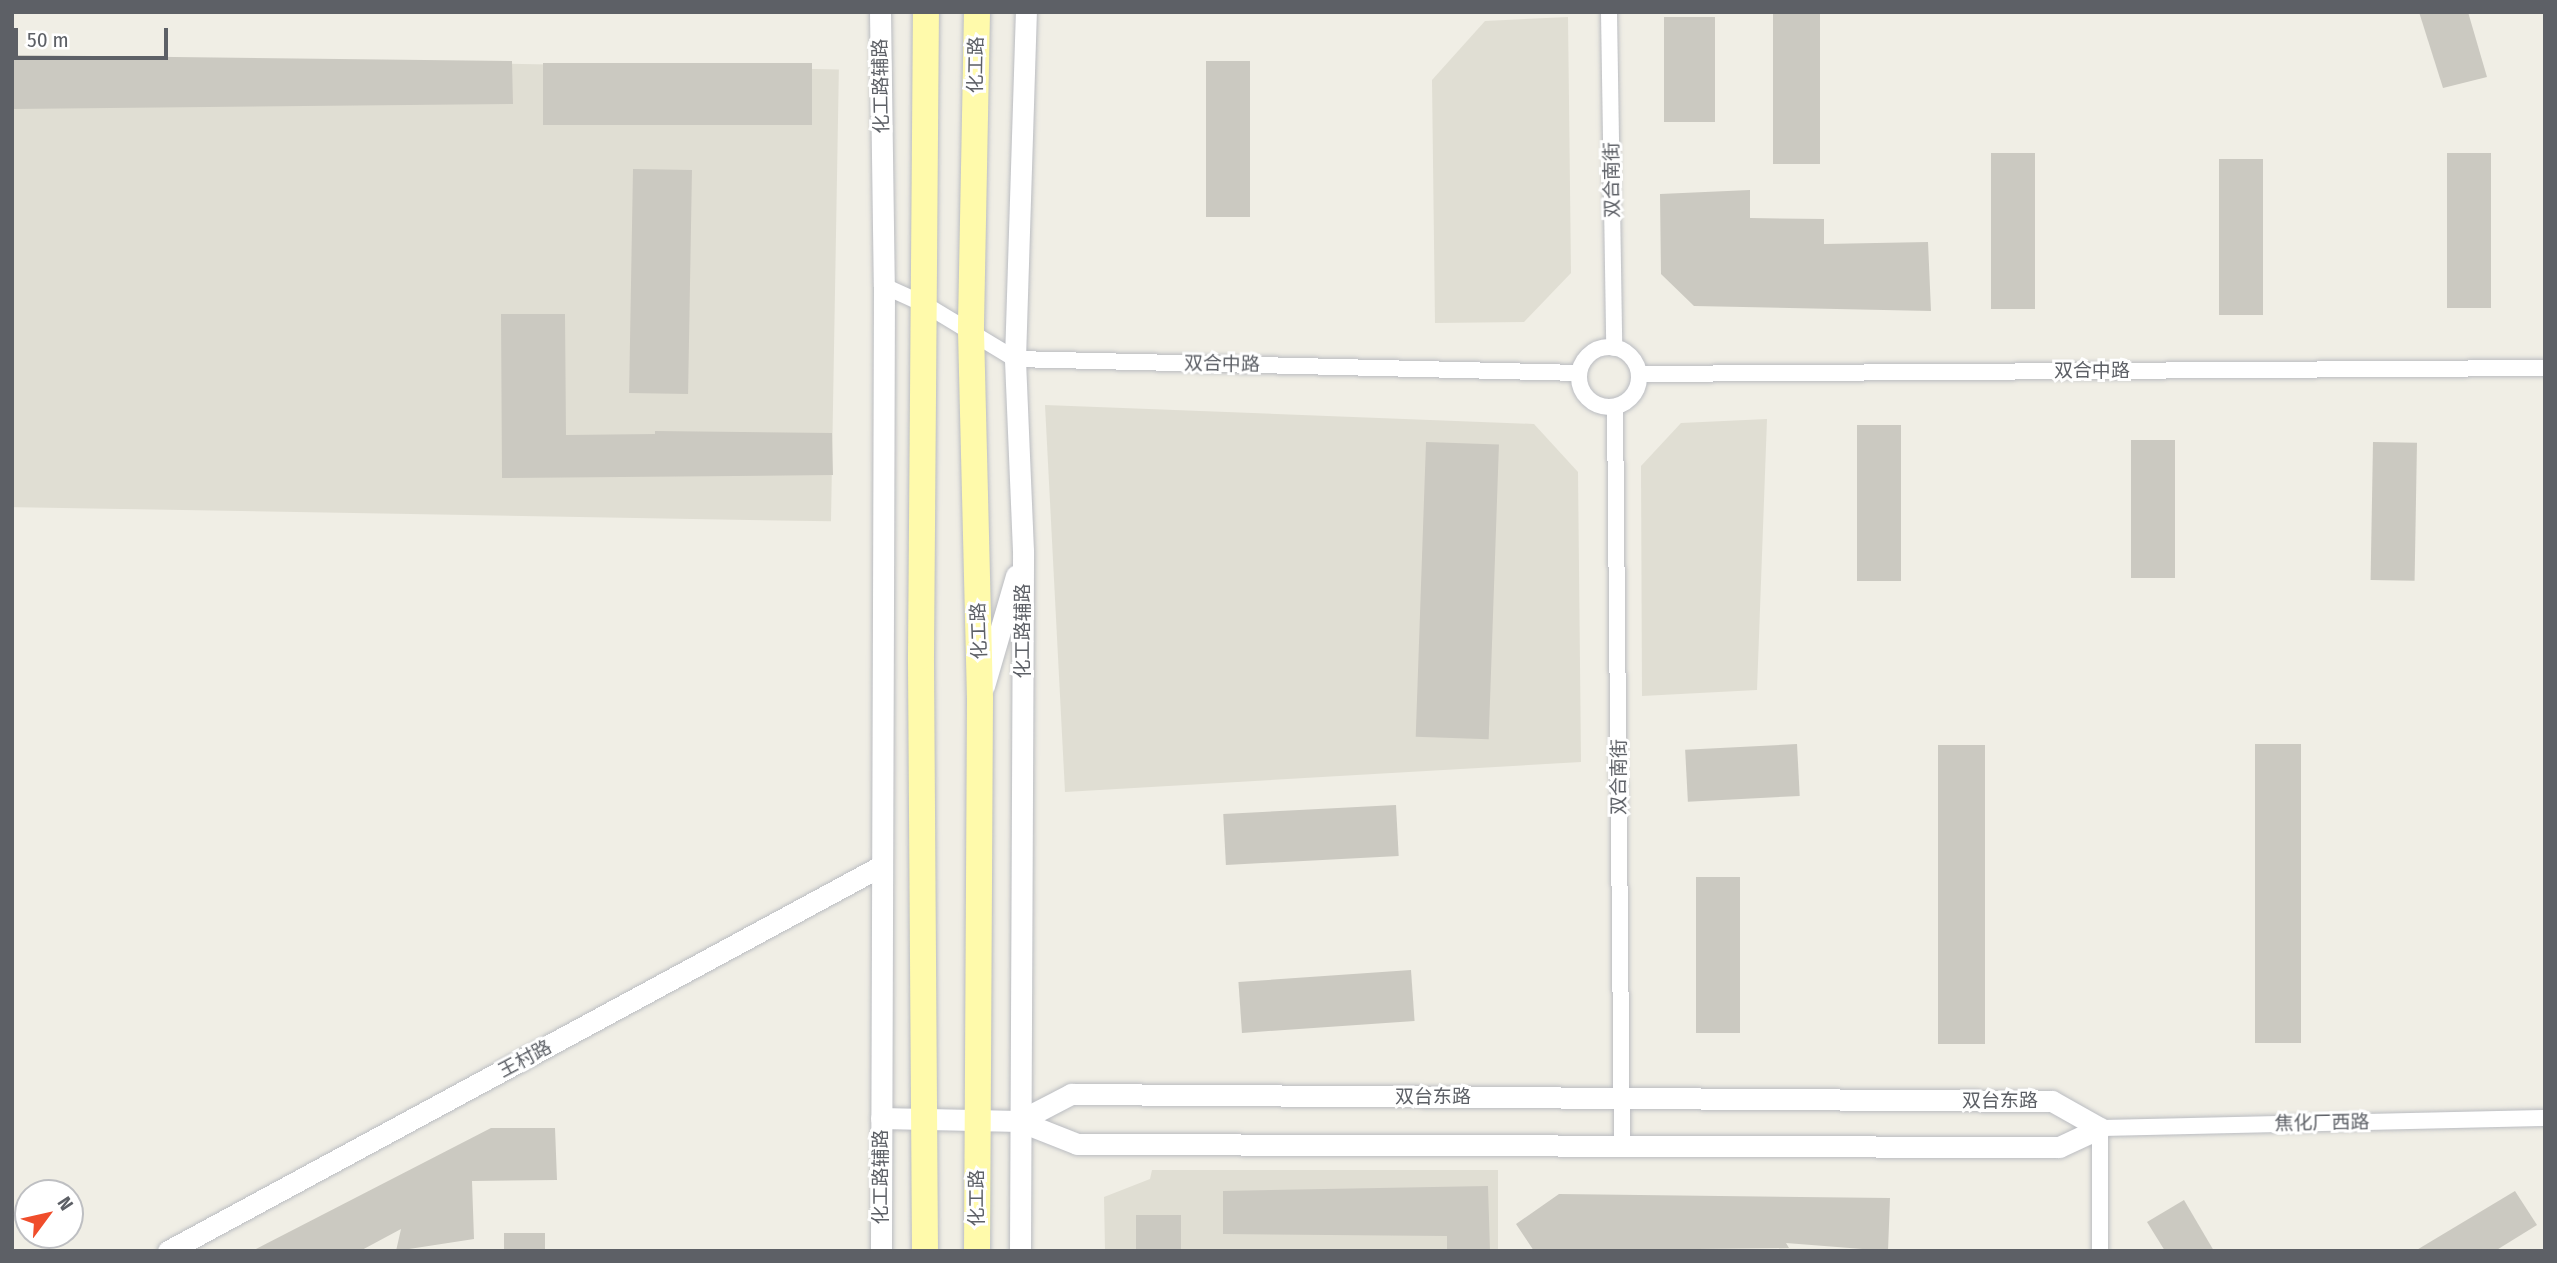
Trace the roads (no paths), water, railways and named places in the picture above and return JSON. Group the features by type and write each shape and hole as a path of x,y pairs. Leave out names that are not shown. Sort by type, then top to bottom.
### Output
{"main road":[{"path":"925,1251 921,656 926,305 926,12"},
{"name":"化工路","path":"977,12 971,331 980,698 977,1251"}],"street":[{"name":"化工路辅路","path":"880,12 884,286 881,1251"},
{"name":"化工路辅路","path":"1020,1251 1023,551 1015,359 1026,12"},
{"name":"双合南街","path":"1609,12 1614,348"},
{"path":"884,286 926,305 1015,359"},
{"path":"1614,348 1631,357 1639,374 1631,398 1615,407 1588,399 1579,373 1588,356 1614,348"},
{"name":"双合中路","path":"1015,359 1579,373"},
{"name":"双合中路","path":"1639,374 2545,368"},
{"name":"双合南街","path":"1615,407 1622,1147"},
{"path":"980,698 1023,551"},
{"name":"王村路","path":"168,1251 881,866"},
{"name":"双台东路","path":"1019,1121 1071,1094 2052,1101 2100,1128"},
{"path":"881,1118 1019,1121 1077,1143 2059,1147 2100,1128 2100,1251"},
{"name":"焦化厂西路","path":"2100,1128 2545,1118"}]}
